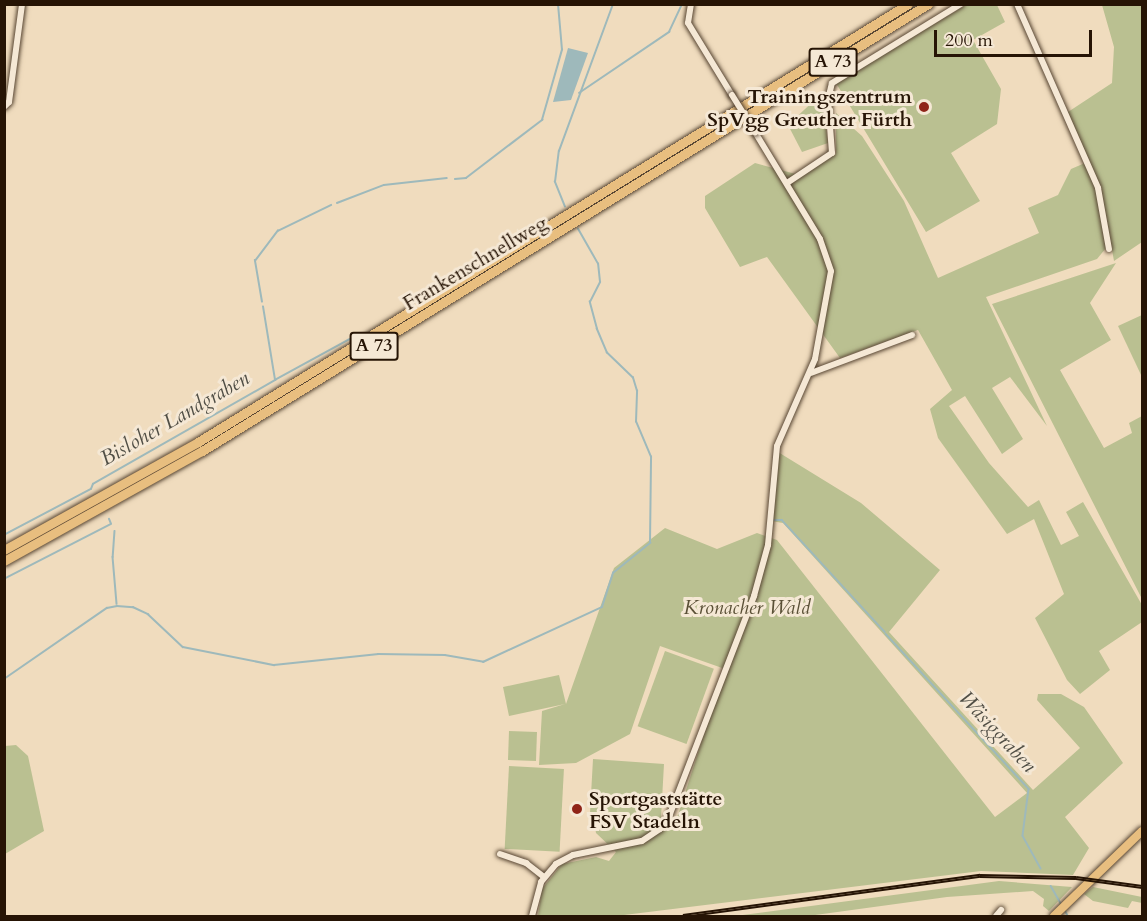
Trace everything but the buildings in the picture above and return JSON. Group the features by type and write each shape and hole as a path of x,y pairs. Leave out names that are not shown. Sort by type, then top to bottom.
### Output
{"highway":[{"name":"Frankenschnellweg","path":"4,550 198,442 908,4"},
{"name":"Frankenschnellweg","path":"4,561 202,451 928,4"}],"main road":[{"path":"1054,916 1143,831"}],"street":[{"path":"4,107 9,102 22,4"},
{"path":"532,916 534,897 544,877 567,857 631,845 660,829 678,800 754,596 768,545 777,446 811,373 828,305 831,271 826,249 688,23 691,4"},
{"path":"787,183 832,153 828,90 832,83 961,4"},
{"path":"1017,4 1098,188 1109,249"},
{"path":"811,373 912,335"},
{"path":"500,854 526,863 544,877"},
{"path":"996,916 1000,910"}],"green space":[{"name":"Trainingszentrum SpVgg Greuther Fürth","path":"966,5 997,5 1005,22 973,40 1001,89 997,124 951,153 980,201 926,232 836,83"},
{"path":"1102,5 1142,5 1142,242 1114,261 1101,188 1068,112 1112,83 1114,47"},
{"path":"821,94 828,143 802,152 788,125"},
{"path":"836,113 862,136 904,201 938,278 1039,233 1028,208 1058,195 1071,169 1085,163 1096,189 1106,248 1097,259 986,297 1047,426 1010,377 992,388 1023,439 1002,454 965,396 949,406 989,463 1028,507 1039,500 1061,545 1079,536 1066,512 1083,502 1142,605 1142,622 1099,651 1110,670 1080,694 1067,680 1035,618 1064,594 1034,519 1007,534 938,438 930,409 952,390 918,330 840,358 767,257 740,267 705,208 705,196 755,163 803,176 836,154"},
{"path":"1116,263 1090,303 1111,340 1060,370 1104,448 1132,433 1129,423 1142,416 1142,599 992,304"},
{"path":"1142,315 1142,377 1118,326"},
{"name":"Kronacher Wald","path":"778,452 861,503 940,570 889,632 1033,790 1080,748 1037,700 1038,694 1061,694 1084,707 1123,763 1065,817 1089,848 1073,875 981,871 616,916 538,916 542,889 562,864 596,857 609,861 616,852 596,833 593,816 650,817 590,813 593,759 664,764 661,818 670,826 678,815 725,669 660,646 630,734 576,763 539,765 542,711 565,704 509,716 503,687 559,675 566,704 614,568 665,528 717,549 757,533 777,540 995,817 1027,793 783,523 771,521"},
{"path":"665,651 714,669 687,744 638,726"},
{"path":"509,731 537,732 536,761 508,760"},
{"path":"16,745 28,756 44,831 5,854 5,746"},
{"path":"509,766 564,769 560,852 505,849"},
{"path":"999,881 1072,887 1049,911 1043,906 1044,899 1033,891 947,897 808,916 735,916"},
{"path":"1093,887 1142,897 1142,903 1132,901 1128,908 1093,901 1084,894"}],"water":[{"path":"568,48 588,53 571,100 553,102"}],"waterway":[{"name":"Bisloher Landgraben","path":"455,179 466,178 542,120 562,50 558,4"},
{"path":"565,207 555,182 559,151 613,4"},
{"path":"579,93 669,32 682,4"},
{"name":"Bisloher Landgraben","path":"337,203 384,185 447,178"},
{"name":"Bisloher Landgraben","path":"262,302 255,261 278,231 331,205"},
{"path":"4,679 107,608 117,606 133,607 148,614 183,647 274,665 378,654 445,655 483,662 602,607 613,573 650,543 651,457 636,422 637,391 633,378 607,353 597,329 590,302 600,282 598,264 578,229"},
{"name":"Bisloher Landgraben","path":"4,535 91,489 93,484 275,380 263,307"},
{"path":"275,380 350,339"},
{"path":"4,579 111,524 109,519"},
{"name":"Wäsiggraben","path":"774,520 782,520 885,632"},
{"name":"Bisloher Landgraben","path":"115,531 113,557 117,604"},
{"name":"Wäsiggraben","path":"886,634 1029,789 1023,836 1041,868"},
{"name":"Wäsiggraben","path":"1051,886 1061,903"},
{"name":"Wäsiggraben","path":"1065,910 1068,916"}],"railway":[{"path":"683,916 980,876 1076,878 1142,887"}],"place":[{"name":"Trainingszentrum SpVgg Greuther Fürth","path":"924,107"},
{"name":"Sportgaststätte FSV Stadeln","path":"577,809"}]}
